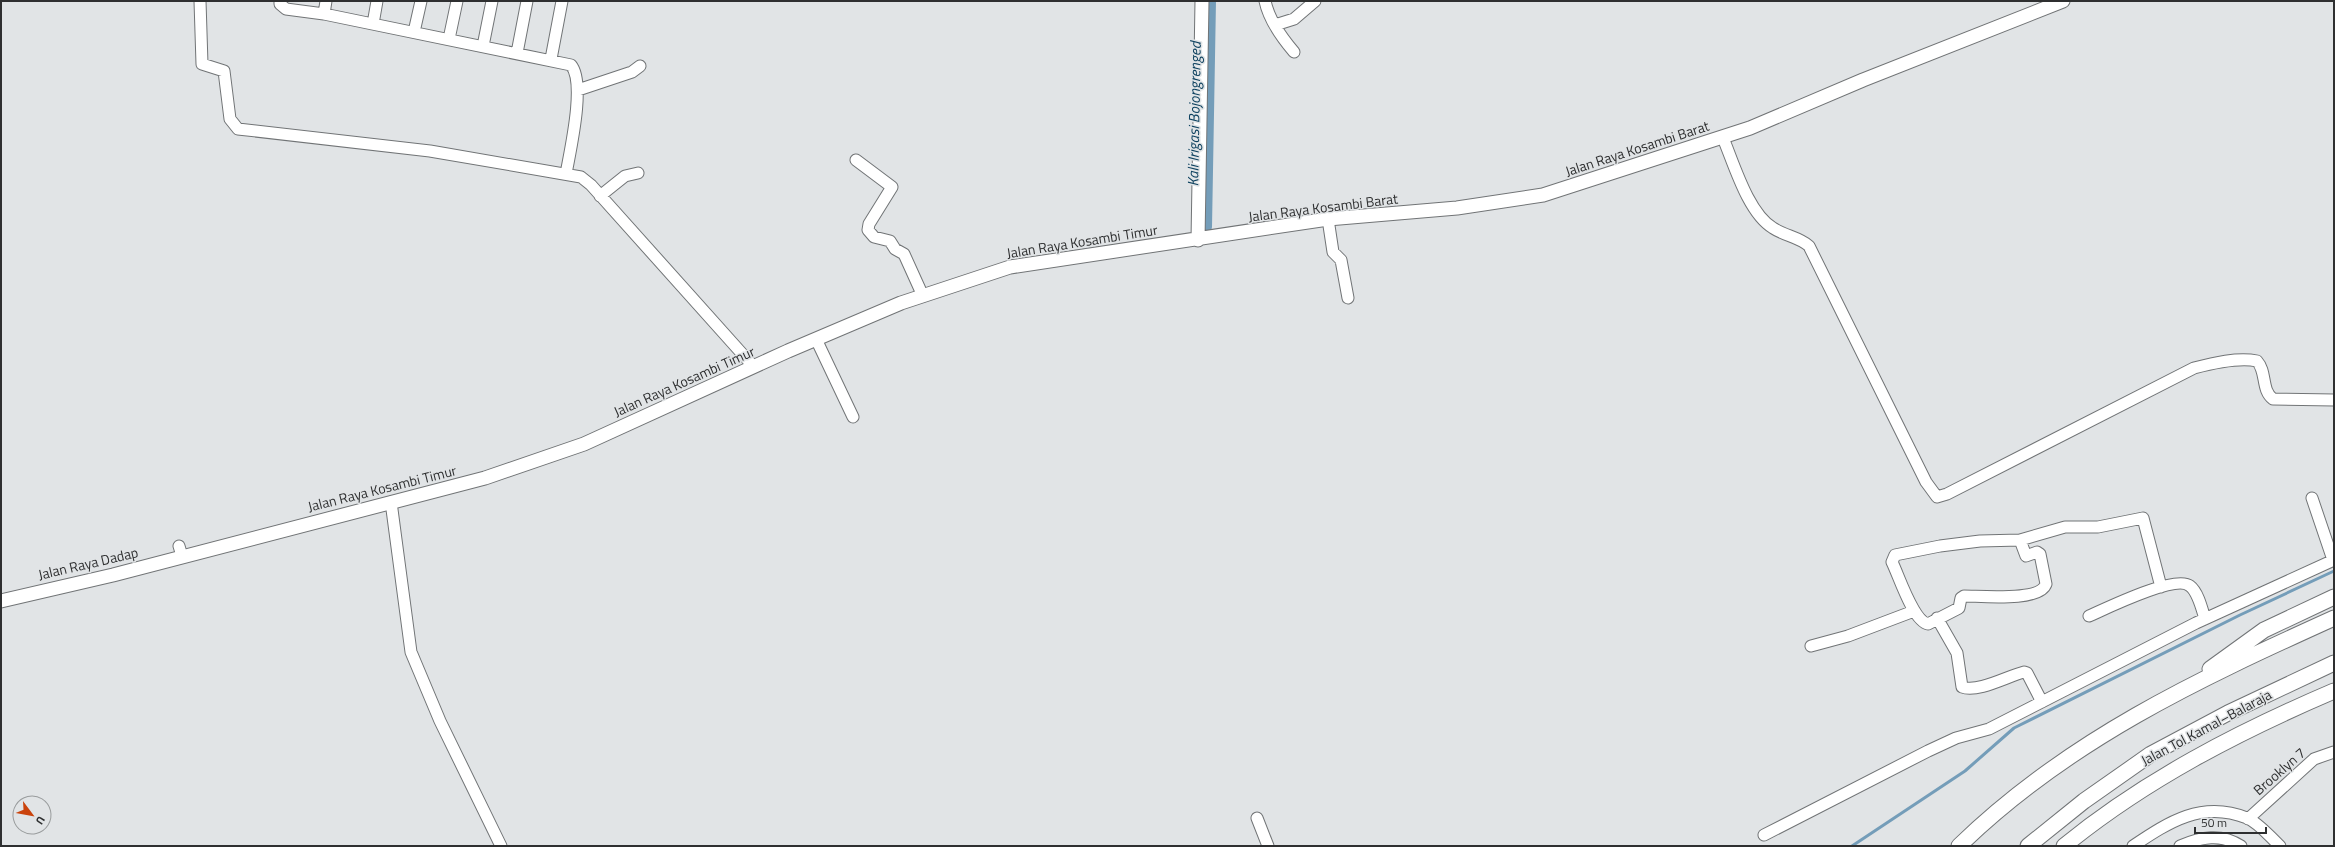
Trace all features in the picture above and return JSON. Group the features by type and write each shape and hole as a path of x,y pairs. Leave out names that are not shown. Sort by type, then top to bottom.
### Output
{"highway":[{"path":"2170,697 2264,630 2334,597"},
{"path":"1959,846 2011,798 2089,742 2170,697 2334,618"},
{"name":"Jalan Tol Kamal–Balaraja","path":"2028,846 2084,801 2151,754 2228,713 2334,663"},
{"path":"2064,846 2122,802 2166,775 2262,724 2334,691"}],"main road":[{"path":"1198,240 1202,1"},
{"name":"Jalan Raya Kosambi Barat","path":"1198,240 1328,219 1457,208 1543,195 1723,138 2063,1"},
{"name":"Jalan Raya Kosambi Timur","path":"180,551 391,502 492,476 584,444 816,339 923,296 1010,267 1198,240"},
{"name":"Jalan Raya Dadap","path":"1,601 180,551"}],"street":[{"path":"200,1 202,64 224,71 230,119 238,129 430,151 566,174 584,179 754,367"},
{"path":"280,1 280,4 286,9 324,14 517,52 571,65 575,69 578,90 566,174"},
{"path":"324,14 326,1"},
{"path":"373,24 377,1"},
{"path":"414,32 421,1"},
{"path":"449,39 457,1"},
{"path":"483,46 492,1"},
{"path":"517,52 527,1"},
{"path":"551,60 562,1"},
{"path":"1265,1 1270,16 1283,40 1294,52"},
{"path":"1275,25 1294,19 1315,1"},
{"path":"578,90 632,72 640,66"},
{"path":"1723,138 1747,194 1757,212 1772,228 1803,241 1809,246 1926,482 1937,497 1947,494 2194,368 2205,365 2228,361 2257,361 2264,374 2267,391 2273,399 2334,400"},
{"path":"856,160 892,187 869,224 868,230 874,237 890,241 895,249 904,254 923,296"},
{"path":"600,196 625,176 638,173"},
{"path":"1328,219 1333,252 1341,260 1348,298"},
{"path":"816,339 853,417"},
{"path":"1764,835 1928,751 1956,738 1988,729 2205,619 2334,560 2312,498"},
{"path":"391,502 411,652 440,721 502,846"},
{"path":"2020,540 2026,556 2037,552 2040,554 2046,584 2044,589 2032,595 1964,596 1960,598 1959,608 1937,618 1928,624 1923,623 1914,611 1892,562 1895,555 1940,546 1980,541 2020,540 2064,527 2098,527 2143,518 2161,587"},
{"path":"2089,616 2161,587 2173,584 2190,586 2205,619"},
{"path":"1811,646 1848,636 1914,611"},
{"path":"1937,618 1957,654 1962,688 1967,689 1988,684 2024,672 2042,702"},
{"name":"Brooklyn 7","path":"2248,818 2314,759 2334,752"},
{"path":"2132,846 2165,824 2195,812 2220,812 2248,818 2280,846"},
{"path":"1256,818 1268,846"},
{"path":"2180,846 2214,836 2233,841 2241,846"}],"waterway":[{"name":"Kali Irigasi Bojongrenged","path":"1207,227 1211,1"},
{"path":"1852,846 1965,771 2014,728 2240,615 2334,571"}]}
